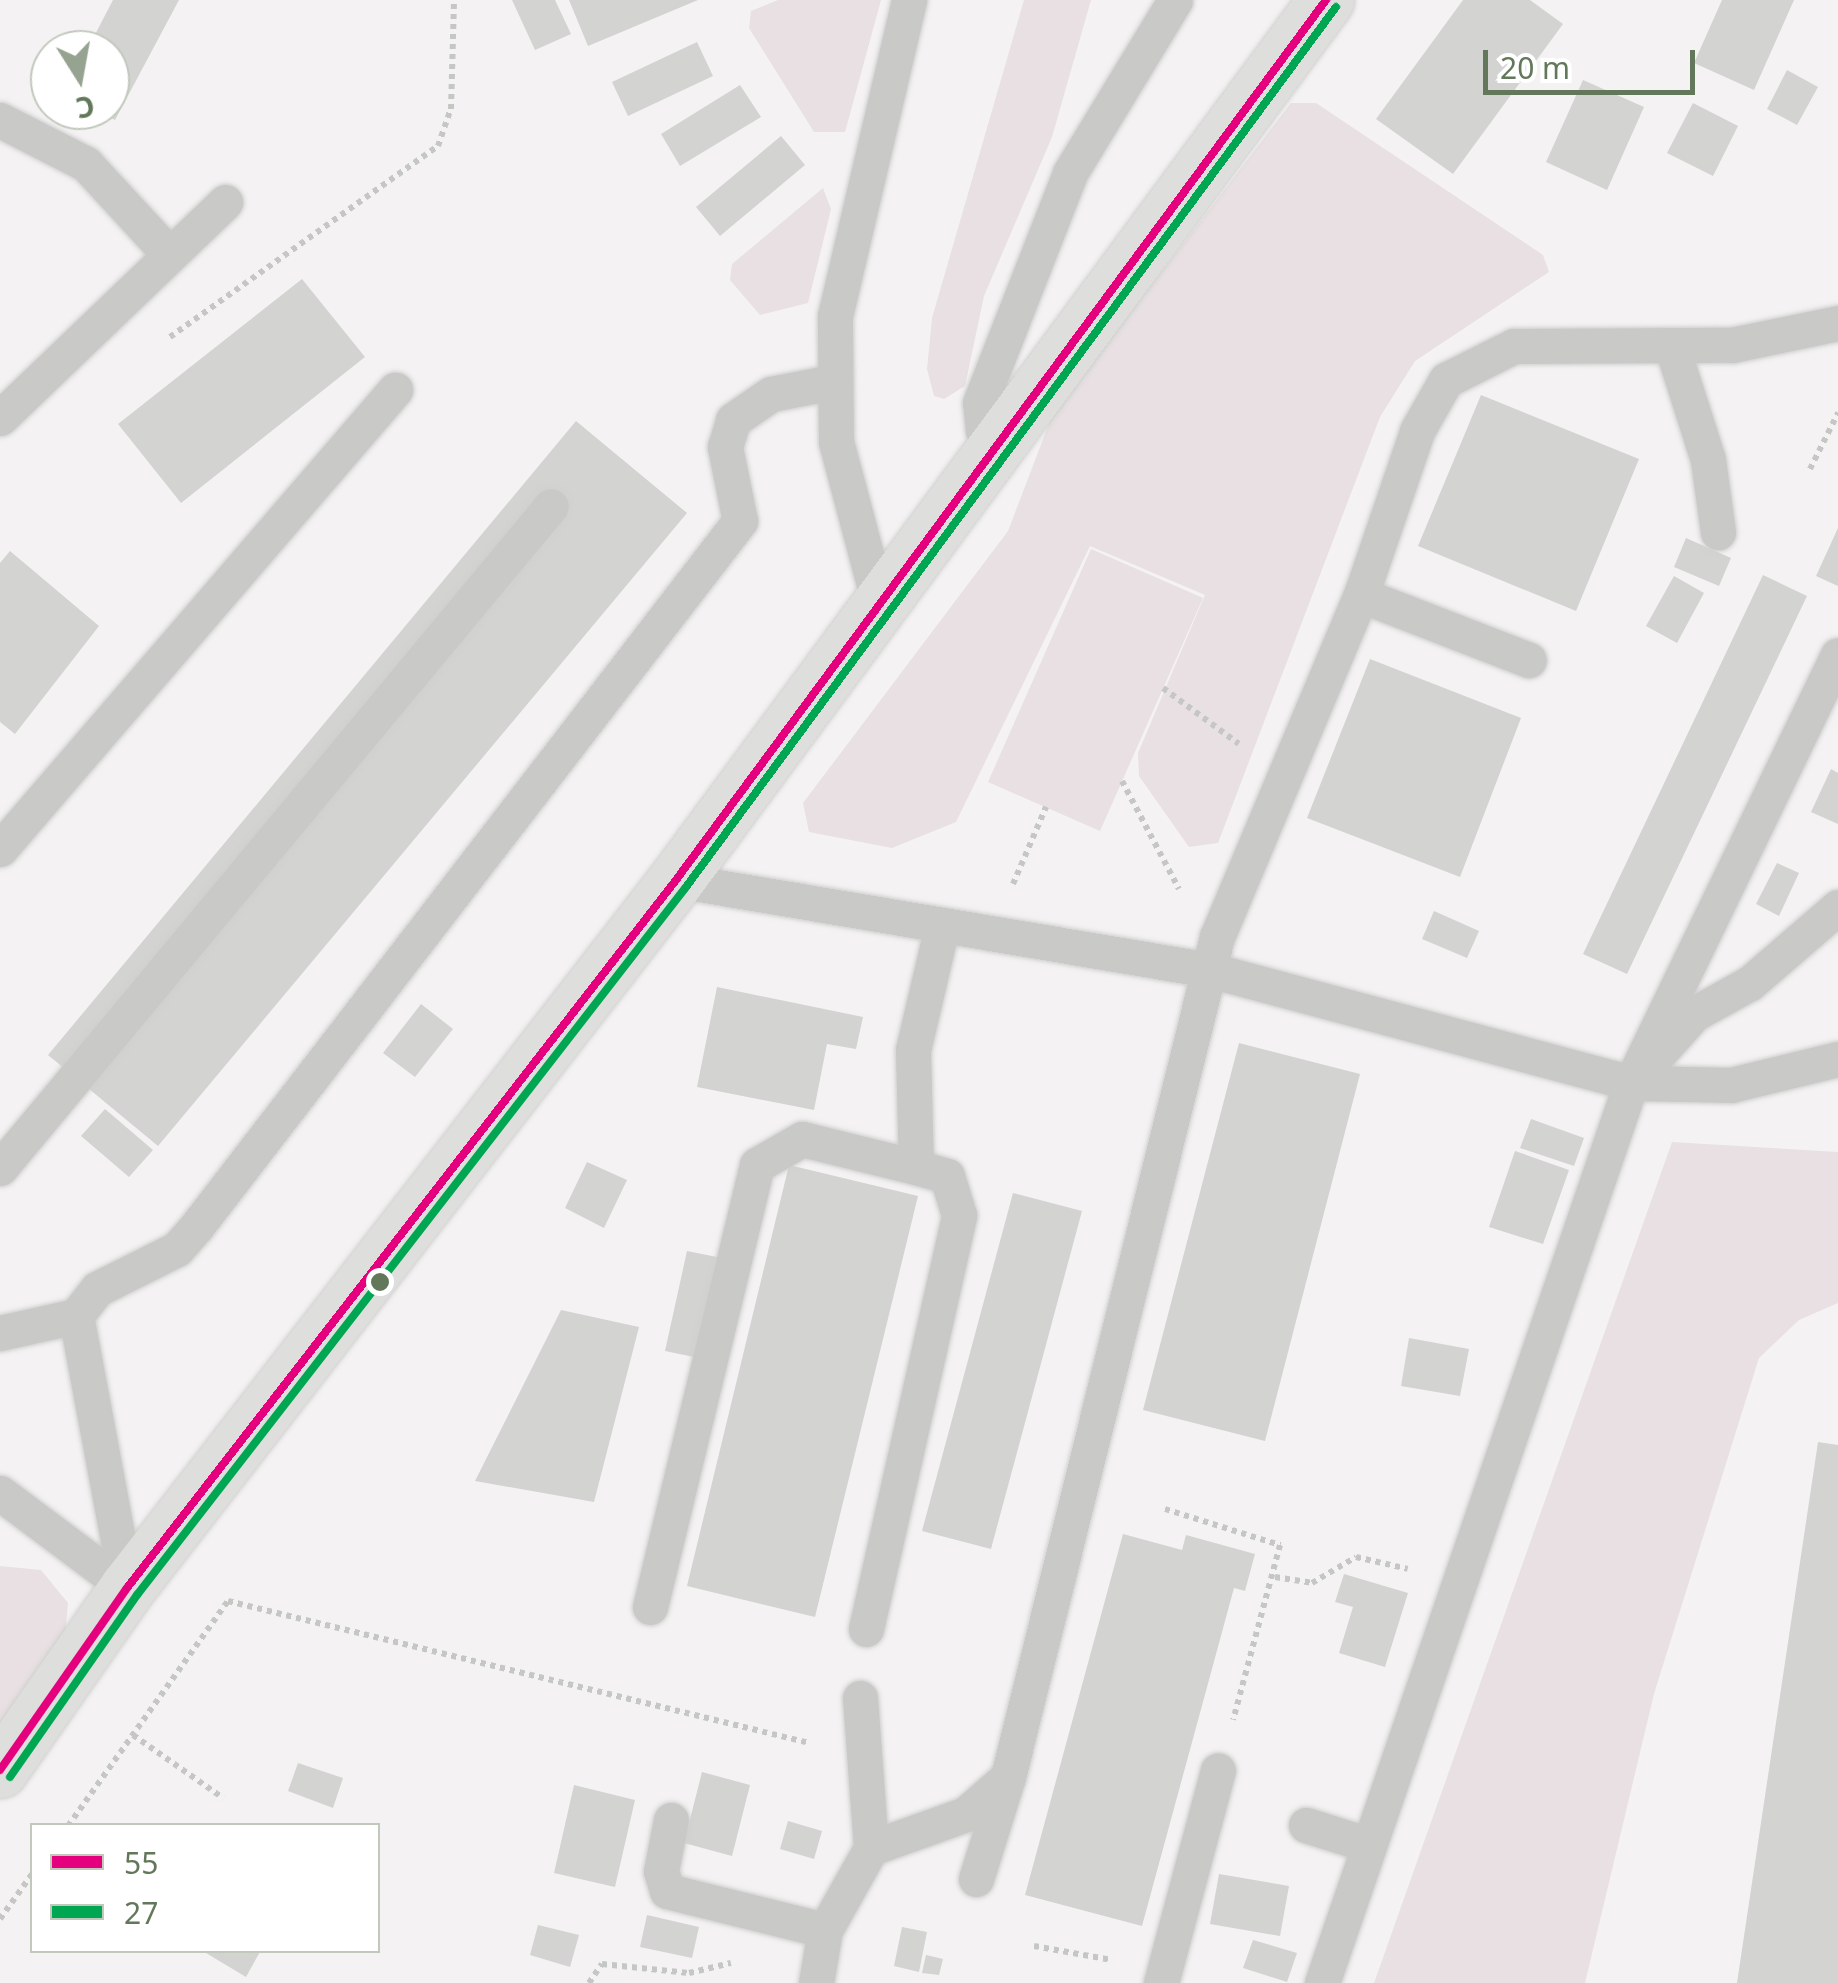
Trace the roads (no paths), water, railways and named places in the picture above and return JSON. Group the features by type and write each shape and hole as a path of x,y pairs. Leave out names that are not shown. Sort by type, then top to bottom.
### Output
{"main road":[{"path":"0,1770 127,1588 676,880 1326,0"}],"lane":[{"path":"880,606 836,442 835,316 910,0"},
{"path":"998,446 983,430 980,403 1070,172 1175,0"},
{"path":"0,120 86,164 169,254"},
{"path":"0,418 225,202"},
{"path":"976,1879 1008,1777 1214,953 1361,595 1417,431 1446,380 1514,346 1672,347 1789,340 1838,323"},
{"path":"1672,347 1708,460 1718,532"},
{"path":"0,1333 76,1316 97,1290 177,1248 197,1226 740,520 725,446 733,420 772,394 834,382"},
{"path":"0,849 395,390"},
{"path":"0,1168 552,506"},
{"path":"1361,595 1530,660"},
{"path":"1322,1983 1366,1844 1631,1083 1838,656"},
{"path":"676,880 942,926 1214,953 1631,1083 1731,1085 1838,1060"},
{"path":"1631,1083 1694,1014 1750,982 1838,907"},
{"path":"916,1168 913,1050 942,926"},
{"path":"650,1607 757,1165 802,1139 947,1176 959,1214 866,1628"},
{"path":"76,1316 127,1588"},
{"path":"0,1493 127,1588"},
{"path":"816,1983 825,1930 870,1848 860,1698"},
{"path":"1160,1983 1218,1771"},
{"path":"870,1848 966,1814 1008,1777"},
{"path":"671,1820 661,1871 667,1891 825,1930"},
{"path":"1306,1825 1366,1844"}]}
